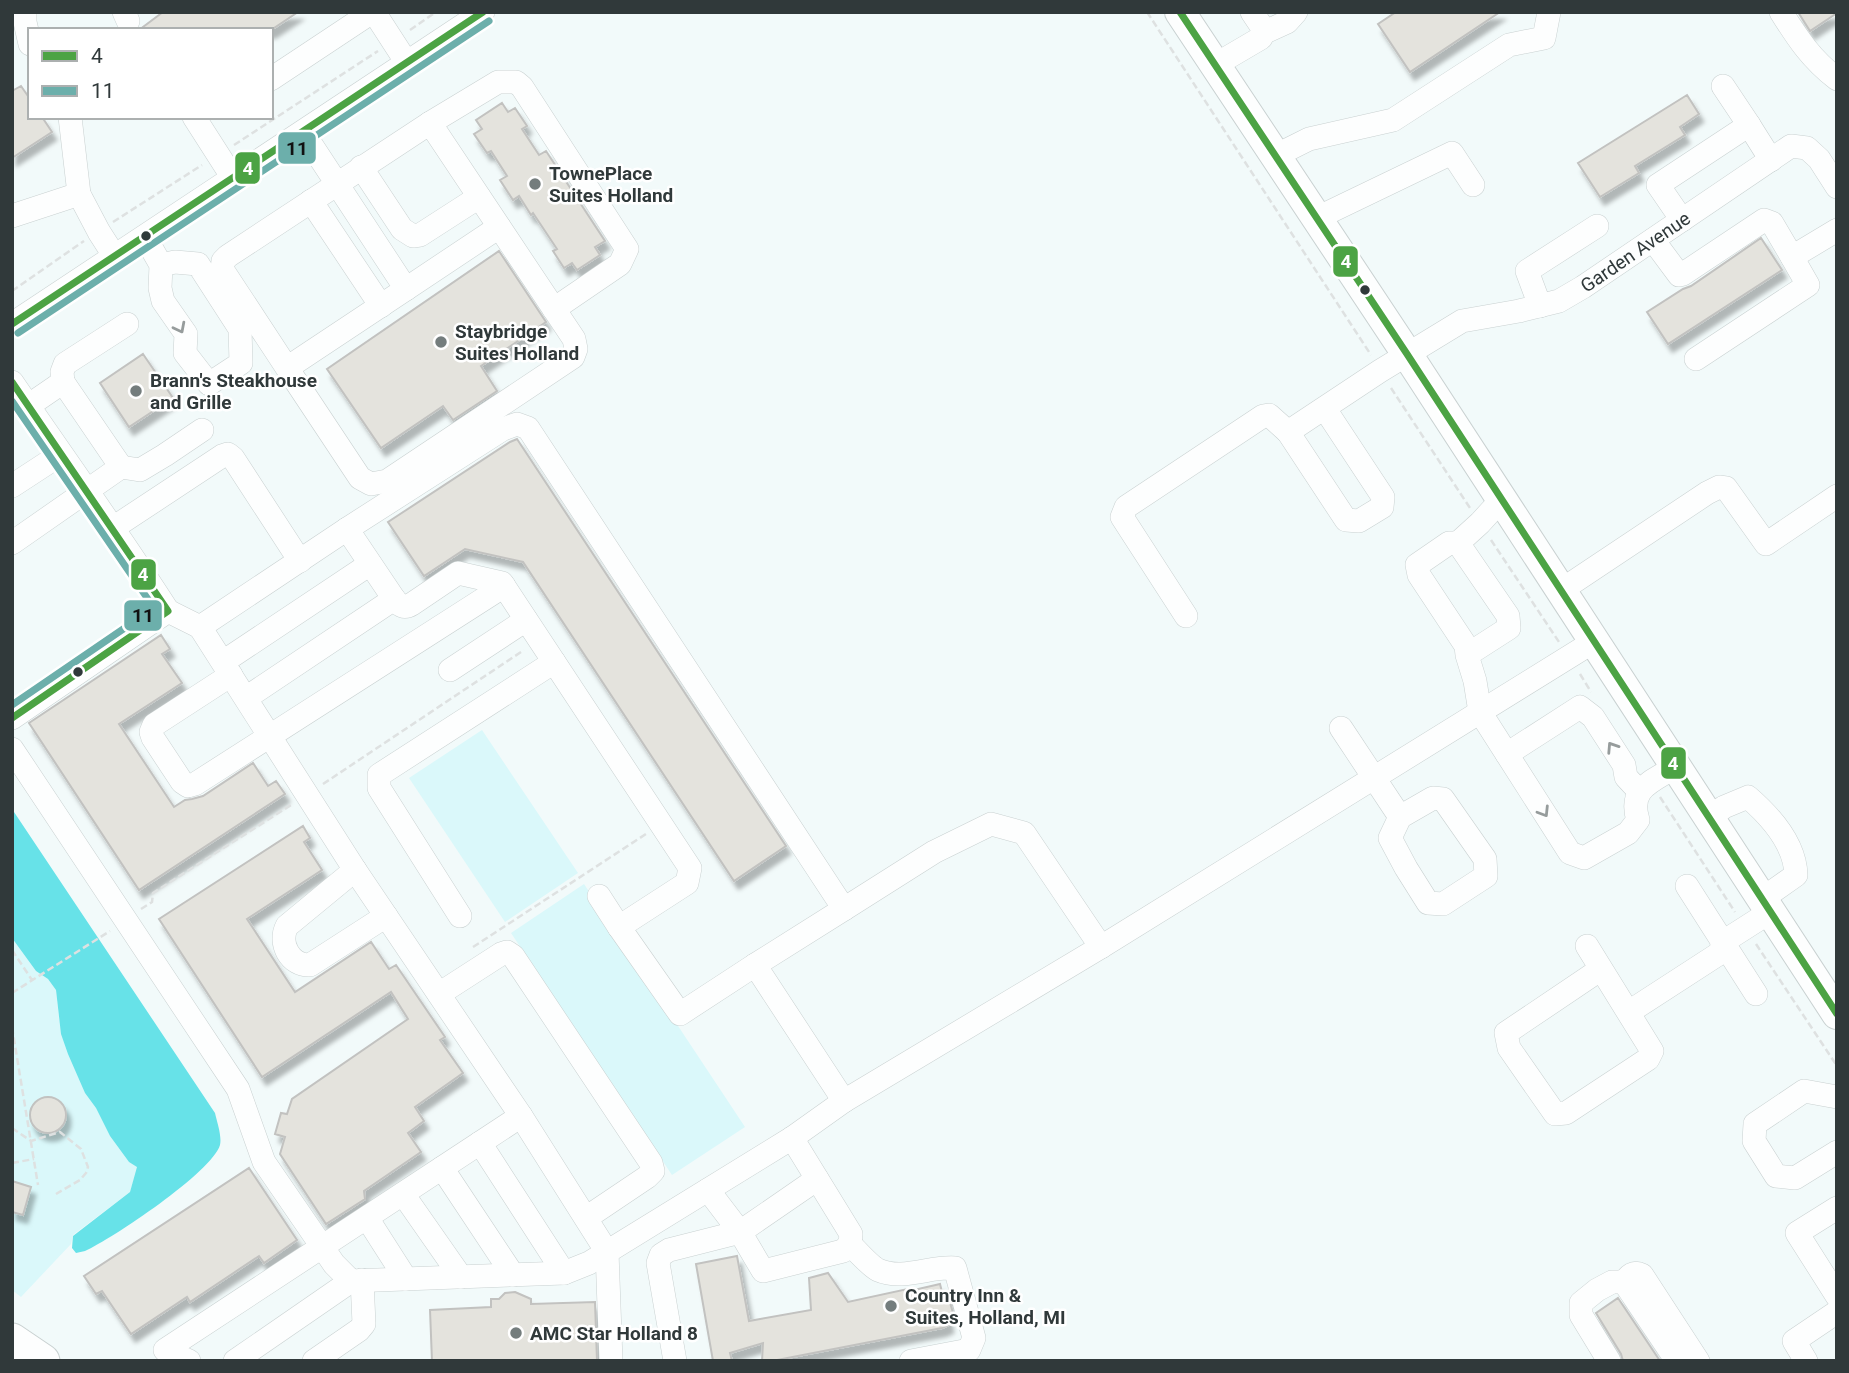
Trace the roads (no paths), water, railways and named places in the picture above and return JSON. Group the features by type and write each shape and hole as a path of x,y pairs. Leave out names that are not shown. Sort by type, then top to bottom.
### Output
{"highway":[{"path":"12,1342 32,1361"},
{"path":"12,1342 43,1361"}],"main road":[{"path":"1180,12 1407,354 1560,591 1581,649 1675,767 1837,1014"}],"street":[{"path":"26,12 28,35"},
{"path":"273,78 373,12 407,63"},
{"path":"12,324 483,12"},
{"path":"1215,65 1261,38 1262,27 1252,12"},
{"path":"1263,33 1287,22 1296,12"},
{"path":"1275,156 1310,139 1393,120 1509,45 1544,38 1549,12"},
{"path":"1781,12 1819,65 1837,79"},
{"path":"430,123 479,197 574,339 576,349 573,357 387,481 371,484 360,478 222,269 223,261 228,256 430,123 498,82 516,82 522,87 627,249 620,264 554,309"},
{"path":"1723,86 1771,160"},
{"path":"70,119 79,194 115,257"},
{"path":"195,119 233,178"},
{"path":"1682,220 1658,185 1749,125"},
{"path":"303,132 406,289"},
{"name":"Garden Avenue","path":"1288,432 1462,321 1559,301 1791,146 1807,148 1819,159 1837,187"},
{"path":"1317,218 1452,153 1473,185"},
{"path":"361,167 402,229 413,236 420,235 479,197"},
{"path":"12,216 79,194"},
{"path":"311,201 381,306"},
{"path":"1653,240 1679,275 1764,220 1772,223 1808,285 1696,359"},
{"path":"1541,306 1527,271 1597,226"},
{"path":"287,368 499,227"},
{"path":"1792,257 1837,230"},
{"path":"145,237 162,265 160,288 163,300 186,334 185,354 209,384 241,363 240,329 198,264 175,262 162,265"},
{"path":"121,467 63,382 62,372 65,364 127,324"},
{"path":"63,382 18,394 114,528 168,611 200,627 355,870 521,1116 607,1252 611,1361"},
{"path":"1186,616 1122,517 1126,508 1263,416 1269,415 1288,432 1346,520 1359,521 1382,507 1383,497 1325,409"},
{"path":"200,627 347,528 503,429 517,425 528,428 844,909"},
{"path":"12,543 121,467 139,470 165,456 202,430"},
{"path":"12,486 61,454"},
{"path":"114,528 228,454 300,561"},
{"path":"1560,591 1707,492 1719,487 1726,488 1766,544 1837,496"},
{"path":"1501,500 1458,542 1449,543 1417,565 1419,575 1466,646 1480,712 1570,853 1584,858 1628,833 1638,820 1634,807 1645,787 1675,767"},
{"path":"347,528 370,564 430,633"},
{"path":"1458,542 1508,616 1509,628 1467,655"},
{"path":"370,564 227,668 154,726 151,732 153,738 182,782 188,786 195,784 504,586"},
{"path":"246,698 403,602 458,573 502,583 690,868 687,883 619,927"},
{"path":"12,718 168,611"},
{"path":"450,670 526,620"},
{"path":"235,1361 357,1280 564,1273 589,1263 792,1138 844,1101 1101,947 1581,649"},
{"path":"460,916 379,788 379,775 549,654"},
{"path":"1507,754 1585,699 1592,717 1624,765 1626,777 1645,787"},
{"path":"1341,728 1400,817"},
{"path":"12,749 238,1089 264,1162 334,1264 357,1280 364,1324 314,1361"},
{"path":"1624,1006 1675,973 1720,953 1723,942 1745,928 1796,875 1796,864 1790,848 1760,807 1748,797 1724,807 1709,818"},
{"path":"1433,799 1443,799 1485,859 1486,876 1443,904 1429,903 1390,838 1400,817 1433,799"},
{"path":"598,896 680,1014 934,852 991,824 1024,833 1101,947"},
{"path":"355,870 287,926 283,933 286,949 303,965 310,965 386,916"},
{"path":"1687,886 1756,994"},
{"path":"1587,946 1652,1051 1648,1059 1566,1113 1555,1114 1509,1048 1506,1033 1601,969"},
{"path":"439,994 500,954 507,952 513,956 651,1163 653,1171 647,1177 586,1218"},
{"path":"755,965 844,1101"},
{"path":"1837,1097 1804,1091 1755,1124 1755,1141 1776,1176 1795,1178 1837,1152"},
{"path":"189,1361 165,1350 521,1116"},
{"path":"708,1190 740,1232 763,1271 843,1251 850,1244 851,1234 792,1138"},
{"path":"480,1143 564,1273"},
{"path":"442,1168 513,1275"},
{"path":"675,1361 658,1263 661,1255 669,1250 740,1232 817,1179"},
{"path":"403,1194 461,1277"},
{"path":"1837,1208 1797,1233 1837,1296"},
{"path":"367,1219 406,1279"},
{"path":"850,1244 878,1270 905,1275 942,1267 955,1268 974,1338 969,1350 911,1361"},
{"path":"1624,1282 1628,1276 1635,1273 1642,1275 1698,1361"},
{"path":"1609,1361 1581,1315 1581,1303 1612,1282 1624,1282"},
{"path":"1624,1282 1676,1361"},
{"path":"1806,1361 1794,1341 1837,1312"}],"water":[{"path":"12,809 215,1113 220,1133 220,1145 213,1157 181,1187 116,1233 85,1251 76,1253 72,1248 73,1236 130,1192 137,1167 129,1162 110,1136 85,1093 61,1034 56,990 48,979 36,971 12,938"}],"place":[{"name":"TownePlace Suites Holland","path":"535,184"},
{"name":"Staybridge Suites Holland","path":"441,342"},
{"name":"Brann's Steakhouse and Grille","path":"136,391"},
{"name":"Country Inn & Suites, Holland, MI","path":"891,1306"},
{"name":"AMC Star Holland 8","path":"516,1333"}]}
